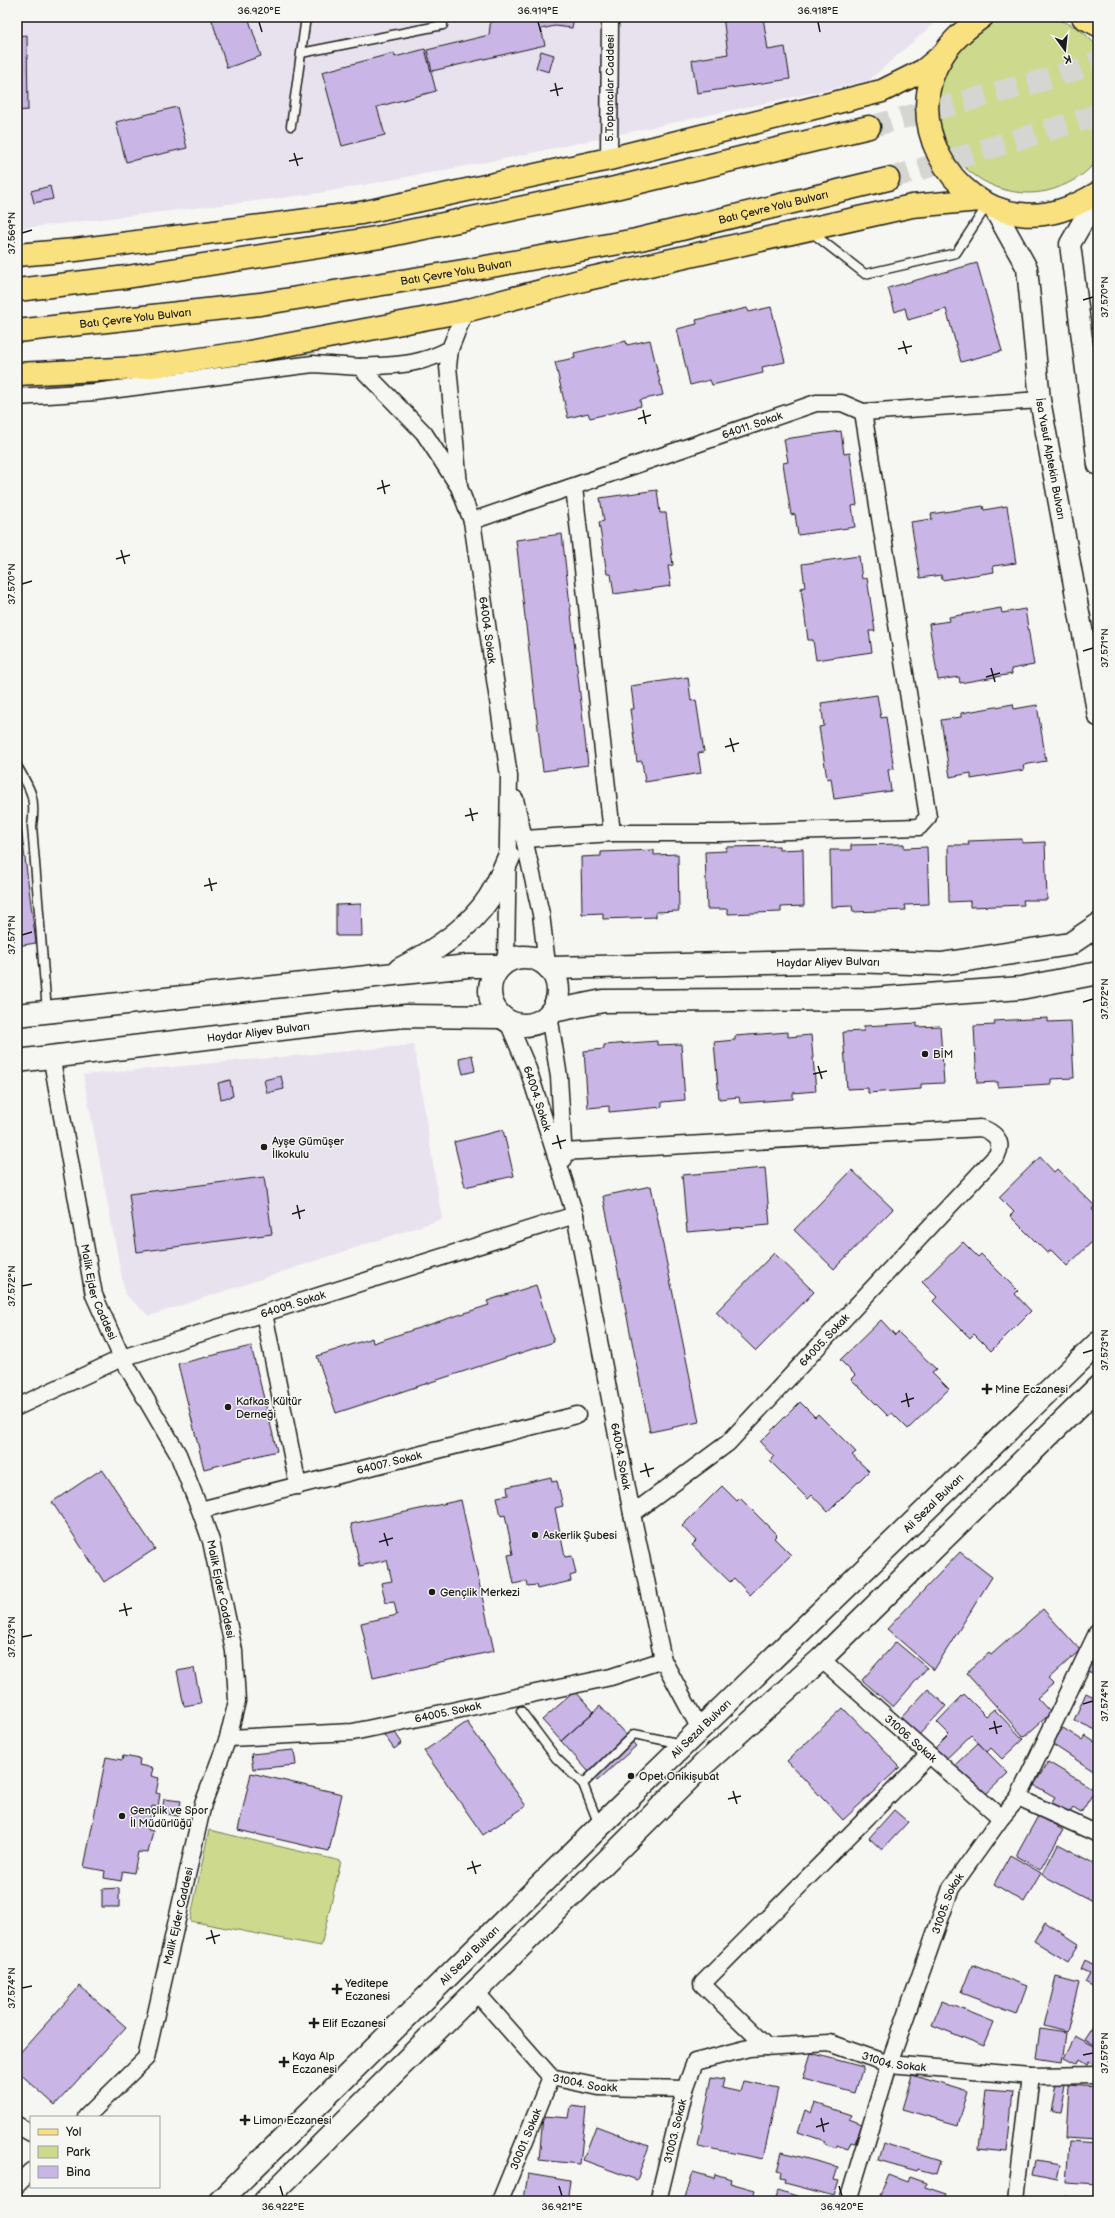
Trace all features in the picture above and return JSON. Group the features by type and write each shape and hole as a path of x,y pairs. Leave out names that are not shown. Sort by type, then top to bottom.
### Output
{"main road":[{"path":"982,17 963,26 942,55 932,80 928,111 932,141 946,169 967,192 987,204 1020,214 1048,214 1075,207 1098,194"},
{"path":"1083,17 1098,25"},
{"path":"17,255 74,250 361,213 609,159 882,91 924,70 942,55"},
{"path":"17,290 128,277 381,237 615,188 869,127"},
{"name":"Batı Çevre Yolu Bulvarı","path":"17,331 260,304 469,270 636,240 888,179"},
{"path":"17,374 145,367 249,352 465,311 587,278 808,231 912,206 987,204"},
{"path":"390,974 434,952 464,926 489,899 509,857"},
{"name":"Haydar Aliyev Bulvarı","path":"549,966 850,961 941,964 1070,944 1098,925"},
{"path":"17,1015 390,974 503,964 516,958 526,956 537,959 549,966 559,985 557,1003 551,1013 540,1022 530,1025 505,1020 495,1010 490,991 495,973 503,964"},
{"path":"551,1013 603,1000 872,999 1021,988 1098,973"},
{"name":"Haydar Aliyev Bulvarı","path":"17,1060 51,1055 207,1039 348,1021 406,1016 505,1020"},
{"name":"Ali Sezal Bulvarı","path":"220,2201 600,1826 1098,1343"},
{"path":"265,2201 703,1765 820,1659 1098,1387"}],"street":[{"name":"5.Toptancılar Caddesi","path":"609,159 610,17"},
{"path":"1098,194 1070,244 1094,417 1098,465"},
{"name":"İsa Yusuf Alptekin Bulvarı","path":"987,204 1027,268 1040,400 1098,716"},
{"path":"459,487 448,366 450,350 465,311"},
{"path":"17,397 95,392 314,364 360,367 415,364 436,357 450,350"},
{"path":"360,367 424,433 459,487"},
{"name":"64011. Sokak","path":"472,521 816,403 842,403 863,412 1040,400"},
{"path":"525,839 612,833 724,833 919,827 928,817 863,412"},
{"name":"64004. Sokak","path":"459,487 472,521 510,776 542,914 549,966"},
{"path":"574,487 612,833"},
{"name":"64004. Sokak","path":"503,964 509,857 510,776"},
{"name":"64004. Sokak","path":"551,1013 559,1077 564,1176"},
{"name":"64004. Sokak","path":"505,1020 528,1069 564,1176 575,1215 632,1514 663,1660 700,1729"},
{"name":"Malik Ejder Caddesi","path":"51,1055 94,1295 122,1358 178,1454 211,1541 234,1651 237,1701 228,1738 203,1804 146,2058 87,2116"},
{"name":"64005. Sokak","path":"563,1152 981,1128 992,1132 1000,1142 1000,1149 997,1155 728,1443 632,1514"},
{"name":"64009. Sokak","path":"17,1407 122,1358 575,1215"},
{"path":"264,1313 298,1486"},
{"name":"64007. Sokak","path":"200,1510 577,1416"},
{"name":"31005. Sokak","path":"848,2201 889,2064 951,1888 1001,1818 1018,1798 1098,1631"},
{"name":"31006. Sokak","path":"820,1659 1001,1818"},
{"name":"64005. Sokak","path":"228,1738 353,1732 611,1677 663,1660"},
{"path":"767,2047 702,1984 929,1755"},
{"path":"1018,1798 1098,1834"},
{"name":"31004. Soakk","path":"476,1992 551,2077 599,2087 685,2089"},
{"name":"31004. Sokak","path":"695,2062 748,2048 829,2043 889,2064 1031,2076 1098,2075"},
{"name":"31003. Sokak","path":"658,2201 685,2089 695,2062"},
{"path":"1016,2201 1031,2076"},
{"name":"30001. Sokak","path":"500,2201 551,2077"},
{"path":"17,2125 30,2132"},
{"path":"17,2185 30,2173"}],"lane":[{"path":"291,126 306,17"},
{"path":"301,53 443,25"},
{"path":"808,231 865,274 956,253 987,204"},
{"path":"17,766 32,791 34,809 32,826 47,1012"},
{"path":"522,1711 556,1758 583,1784 600,1826"},
{"path":"583,1784 634,1734 684,1744"}],"shaded area":[{"path":"17,17 941,17 868,81 498,160 314,194 17,228"},
{"name":"Ayşe Gümüşer İlkokulu","path":"414,1045 442,1219 149,1316 125,1294 83,1075"}],"green space":[{"path":"1005,17 1045,18 1067,23 1088,37 1098,48 1098,159 1089,169 1066,184 1038,193 1021,193 1005,190 989,184 975,176 962,165 952,152 944,137 940,122 938,107 939,91 943,76 957,48 980,27"},
{"path":"209,1830 341,1861 321,1946 190,1921"}],"building":[{"path":"211,17 248,17 261,56 227,68"},
{"path":"491,17 574,17 572,28 555,26 541,29 545,45 432,71 427,50 489,35"},
{"path":"723,17 763,17 768,50 785,47 790,79 697,93 692,60 728,54"},
{"path":"27,35 28,110 17,111 17,36"},
{"path":"425,49 436,91 377,107 385,135 342,146 322,72 394,53 395,57"},
{"path":"541,51 554,55 549,72 536,68"},
{"path":"177,107 187,148 126,162 116,122"},
{"path":"50,186 53,199 34,203 31,191"},
{"path":"977,263 1002,351 961,362 946,309 908,320 905,308 895,312 888,288"},
{"path":"771,307 785,362 762,367 763,373 712,385 710,380 690,385 677,329 697,324 696,320 747,308 749,312"},
{"path":"650,340 663,395 640,400 641,406 590,418 588,413 568,418 555,362 575,358 574,353 626,341 627,345"},
{"path":"841,431 844,454 850,453 857,505 852,506 855,527 798,535 795,514 791,515 783,463 788,462 784,439"},
{"path":"657,490 660,513 666,513 673,565 668,566 671,586 614,594 611,574 607,574 599,522 604,521 600,498"},
{"path":"983,506 984,510 1007,506 1016,563 993,566 994,572 942,580 941,575 920,578 911,522 932,519 931,514"},
{"path":"562,534 588,765 543,771 516,540"},
{"path":"859,556 862,579 867,578 875,631 869,631 872,652 816,660 813,640 808,640 801,588 805,587 802,564"},
{"path":"1001,608 1002,613 1025,609 1034,665 1011,669 1012,674 960,683 959,677 938,680 929,624 950,621 949,617"},
{"path":"688,677 691,701 696,700 704,752 698,753 701,773 645,782 642,761 637,762 630,709 634,709 631,686"},
{"path":"877,695 881,718 886,717 894,769 888,770 891,791 834,799 831,778 827,779 819,727 824,726 821,703"},
{"path":"1013,704 1014,709 1037,705 1046,761 1023,765 1024,770 971,779 971,773 950,777 941,720 961,717 961,713"},
{"path":"17,796 36,943 17,946"},
{"path":"1022,839 1022,843 1045,842 1047,900 1023,900 1024,905 970,907 970,901 949,902 948,845 969,845 968,841"},
{"path":"904,844 904,848 927,847 929,904 905,905 906,910 853,912 852,906 831,907 830,850 851,850 851,845"},
{"path":"779,846 779,850 803,849 804,906 781,907 781,912 728,914 728,909 707,909 705,852 726,851 726,847"},
{"path":"654,850 654,855 678,854 679,911 656,912 656,917 603,919 603,913 582,914 581,857 601,856 601,852"},
{"path":"361,904 362,936 336,936 336,905"},
{"path":"1048,1018 1048,1022 1071,1021 1074,1078 1051,1079 1051,1084 998,1087 998,1082 977,1083 974,1026 995,1025 994,1021"},
{"path":"917,1023 917,1027 940,1026 944,1083 921,1084 921,1089 868,1093 868,1088 847,1089 843,1032 864,1031 864,1026"},
{"path":"788,1032 788,1037 811,1035 816,1091 793,1093 793,1099 740,1103 739,1097 719,1099 714,1042 735,1040 735,1036"},
{"path":"657,1041 657,1045 681,1044 685,1100 662,1102 662,1107 609,1112 609,1106 588,1108 584,1051 604,1049 604,1045"},
{"path":"472,1055 475,1071 463,1074 459,1058"},
{"path":"281,1076 284,1089 267,1093 264,1080"},
{"path":"230,1080 233,1096 221,1099 218,1083"},
{"path":"503,1130 514,1176 465,1187 454,1142"},
{"path":"1040,1157 1054,1172 1057,1169 1095,1206 1092,1209 1098,1216 1098,1236 1067,1266 1051,1250 1047,1253 1010,1216 1014,1212 999,1197"},
{"path":"765,1168 770,1225 687,1232 682,1175"},
{"path":"852,1170 893,1209 834,1269 794,1230"},
{"path":"264,1177 272,1234 137,1252 129,1194"},
{"path":"651,1186 699,1422 650,1432 603,1196"},
{"path":"963,1242 978,1257 981,1254 1018,1291 1015,1294 1031,1311 991,1351 974,1334 970,1338 933,1301 937,1297 922,1282"},
{"path":"774,1253 814,1292 756,1351 716,1312"},
{"path":"536,1285 554,1342 336,1413 317,1356 372,1338 373,1343 489,1305 487,1301"},
{"path":"881,1320 895,1335 898,1332 936,1369 932,1372 949,1389 908,1429 892,1413 888,1416 851,1379 855,1375 840,1360"},
{"name":"Kafkas Kültür Derneği","path":"251,1346 277,1451 204,1469 178,1364"},
{"path":"800,1402 815,1417 818,1414 856,1452 852,1455 869,1471 828,1512 812,1495 808,1499 770,1461 774,1457 760,1442"},
{"path":"102,1469 155,1549 104,1582 52,1502"},
{"name":"Askerlik Şubesi","path":"551,1477 552,1482 557,1481 563,1506 555,1508 565,1557 572,1556 576,1574 570,1576 571,1581 537,1589 536,1585 528,1586 527,1581 514,1584 508,1555 513,1554 505,1515 501,1516 497,1497 508,1495 507,1487"},
{"path":"722,1486 737,1501 740,1498 777,1535 774,1538 791,1555 750,1595 734,1578 730,1582 692,1545 696,1541 682,1526"},
{"name":"Gençlik Merkezi","path":"461,1500 494,1651 373,1678 361,1623 397,1615 394,1602 386,1603 381,1583 392,1581 387,1560 360,1566 351,1524"},
{"path":"960,1552 992,1577 934,1670 887,1629"},
{"path":"1043,1609 1080,1650 1048,1679 1053,1684 1037,1698 1051,1713 1024,1737 966,1673 989,1653 991,1655"},
{"path":"896,1642 927,1668 893,1707 862,1680"},
{"path":"1098,1652 1098,1676 1088,1671"},
{"path":"194,1668 201,1703 184,1706 177,1671"},
{"path":"928,1689 946,1706 916,1738 898,1721"},
{"path":"575,1691 594,1712 561,1741 542,1720"},
{"path":"1086,1693 1098,1699 1098,1731 1074,1720"},
{"path":"964,1694 986,1716 994,1709 1023,1739 1002,1759 991,1748 987,1752 971,1735 944,1761 933,1750 949,1734 937,1722"},
{"path":"600,1706 636,1746 597,1781 561,1741"},
{"path":"843,1708 900,1767 843,1820 787,1761"},
{"path":"467,1722 526,1806 483,1835 424,1751"},
{"path":"390,1725 402,1743 394,1749 382,1732"},
{"path":"1063,1728 1082,1740 1085,1736 1098,1744 1098,1774 1052,1744"},
{"path":"978,1743 1008,1773 985,1795 955,1765"},
{"path":"294,1750 296,1765 253,1769 251,1754"},
{"name":"Gençlik ve Spor İl Müdürlüğü","path":"123,1756 140,1759 139,1765 153,1768 151,1776 159,1778 156,1793 160,1794 158,1807 152,1806 148,1830 153,1831 148,1853 138,1852 134,1873 123,1871 121,1881 104,1878 105,1871 84,1867 106,1757 122,1760"},
{"path":"1048,1762 1095,1790 1081,1813 1073,1808 1067,1817 1049,1806 1055,1797 1034,1785"},
{"path":"251,1773 342,1794 329,1851 238,1830"},
{"path":"164,1799 181,1801 178,1816 162,1813"},
{"path":"1098,1801 1098,1812 1093,1810"},
{"path":"894,1810 908,1822 882,1850 869,1838"},
{"path":"1038,1816 1063,1830 1040,1870 1016,1856"},
{"path":"1058,1844 1098,1865 1098,1904 1042,1875"},
{"path":"1010,1855 1041,1873 1024,1902 994,1884"},
{"path":"119,1888 119,1907 102,1907 102,1889"},
{"path":"1045,1922 1079,1944 1068,1962 1034,1941"},
{"path":"1085,1961 1098,1968 1098,1984 1096,1989 1085,1983 1090,1974 1081,1970"},
{"path":"972,1965 1027,1986 1017,2014 961,1993"},
{"path":"1056,1977 1079,1983 1067,2032 1044,2026"},
{"path":"80,1986 126,2027 55,2105 17,2071 17,2056"},
{"path":"942,2001 994,2022 984,2046 932,2025"},
{"path":"1098,2019 1098,2047 1085,2039"},
{"path":"1040,2029 1066,2033 1062,2062 1036,2058"},
{"path":"1075,2036 1098,2048 1098,2062 1096,2067 1088,2062 1086,2065 1078,2060 1076,2064 1064,2058"},
{"path":"811,2053 863,2067 855,2093 803,2079"},
{"path":"912,2075 968,2092 958,2125 902,2109"},
{"path":"712,2077 724,2079 722,2088 740,2092 743,2081 778,2088 763,2159 698,2146"},
{"path":"1055,2083 1064,2085 1059,2112 1050,2111"},
{"path":"1068,2085 1098,2087 1098,2140 1065,2138"},
{"path":"985,2089 1013,2091 1007,2152 979,2149"},
{"path":"815,2103 851,2115 849,2119 862,2124 855,2143 851,2142 848,2149 837,2145 836,2148 824,2144 825,2141 798,2132 805,2110 811,2113"},
{"path":"571,2106 586,2108 580,2164 539,2160 543,2116 569,2118"},
{"path":"596,2126 649,2146 637,2180 583,2160"},
{"path":"1069,2142 1098,2144 1098,2185 1066,2183"},
{"path":"883,2143 940,2161 936,2174 918,2169 917,2171 878,2160"},
{"path":"782,2152 838,2167 834,2180 839,2181 834,2196 785,2183 786,2179 780,2178 781,2172 777,2171"},
{"path":"1037,2160 1060,2164 1057,2181 1034,2176"},
{"path":"693,2172 714,2178 715,2174 731,2179 730,2183 755,2190 752,2201 684,2201"},
{"path":"528,2174 570,2181 567,2201 524,2199"},
{"path":"889,2175 907,2182 909,2177 926,2183 925,2187 946,2194 944,2201 877,2201"},
{"path":"778,2190 812,2201 774,2201"},
{"path":"1065,2195 1079,2199 1085,2201 1063,2201"}],"tunnel":[{"path":"869,127 1051,78 1098,62"},
{"path":"888,179 1098,115"}],"place":[{"name":"BİM","path":"925,1054"},
{"name":"Ayşe Gümüşer İlkokulu","path":"264,1147"},
{"name":"Mine Eczanesi","path":"987,1389"},
{"name":"Kafkas Kültür Derneği","path":"228,1407"},
{"name":"Askerlik Şubesi","path":"535,1535"},
{"name":"Gençlik Merkezi","path":"432,1592"},
{"name":"Opet Onikişubat","path":"631,1776"},
{"name":"Gençlik ve Spor İl Müdürlüğü","path":"122,1816"},
{"name":"Yeditepe Eczanesi","path":"337,1989"},
{"name":"Elif Eczanesi","path":"314,2023"},
{"name":"Kaya Alp Eczanesi","path":"284,2062"},
{"name":"Limon Eczanesi","path":"245,2120"}]}
